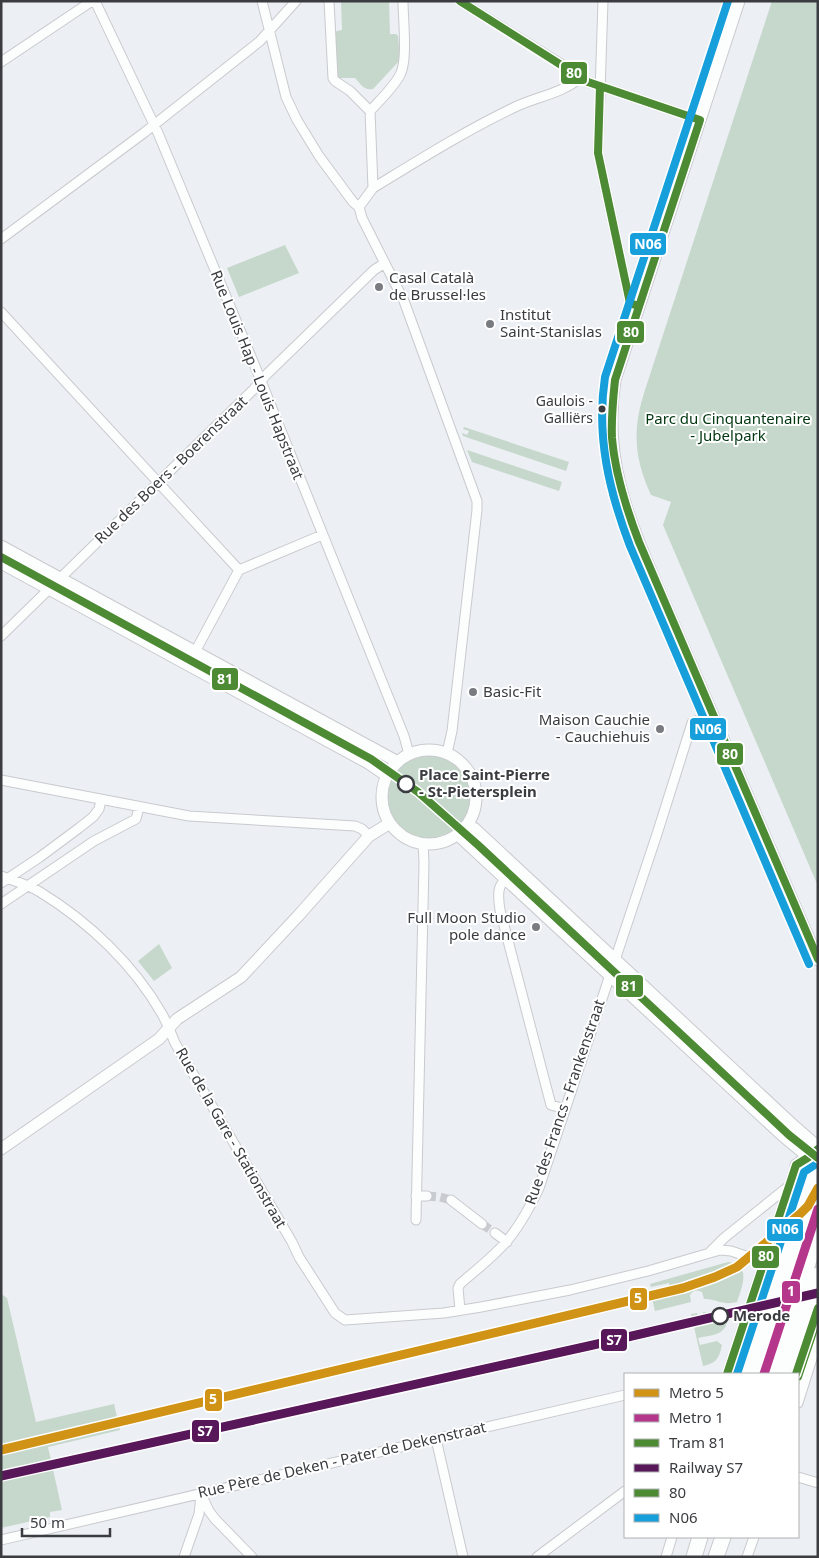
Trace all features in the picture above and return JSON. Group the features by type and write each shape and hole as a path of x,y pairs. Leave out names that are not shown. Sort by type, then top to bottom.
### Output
{"highway":[{"path":"749,1373 755,1345 811,1176 812,1157"},
{"path":"757,1373 818,1194"},
{"path":"772,1373 818,1232"},
{"path":"782,1373 818,1275"},
{"path":"694,1557 700,1538"},
{"path":"716,1557 723,1538"}],"street":[{"path":"1,62 94,1"},
{"name":"Rue Louis Hap - Louis Hapstraat","path":"94,1 154,124 261,382 400,727 409,754"},
{"path":"262,1 286,97 297,120 319,156 353,202 359,206 362,218 404,301 477,501 452,732 447,753"},
{"path":"1,239 154,124 260,40 296,1"},
{"path":"329,1 333,78 350,91 370,111 374,188"},
{"path":"370,111 400,77 404,59 403,1"},
{"path":"460,1 569,69 580,78 700,120"},
{"path":"603,1 598,153 630,303 638,306"},
{"path":"739,1 614,380 612,445 615,470 629,516 646,559 818,960"},
{"path":"359,206 374,188 462,134 515,107 574,84 580,78"},
{"name":"Rue des Boers - Boerenstraat","path":"1,636 374,270 385,264"},
{"path":"1,312 239,570"},
{"path":"188,665 239,570 322,535"},
{"path":"1,546 398,762"},
{"path":"1,564 368,763 387,776"},
{"name":"Rue des Francs - Frankenstraat","path":"460,1310 458,1288 460,1284 507,1242 528,1210 539,1188 692,723 712,713"},
{"path":"428,749 447,753 461,761 470,773 476,786 476,808 468,825 458,835 442,843 423,844 404,837 390,823 382,802 383,787 387,776 398,762 409,754 428,749"},
{"path":"1,780 189,816 355,826 362,829 369,836"},
{"path":"3,879 40,857 86,822 98,809 101,800"},
{"path":"1,904 94,841 136,819 139,807"},
{"path":"1,1149 159,1039 177,1019 240,977 298,916 369,836 390,823"},
{"path":"468,825 475,829 794,1126 812,1157"},
{"path":"458,835 769,1123 812,1157"},
{"path":"416,1220 423,844"},
{"path":"515,868 500,884 498,894 500,910 551,1105 565,1109"},
{"name":"Rue de la Gare - Stationstraat","path":"3,879 39,892 82,922 110,947 140,982 163,1015 175,1043 299,1256 336,1313 345,1320 460,1310 570,1290 648,1271 710,1252"},
{"path":"710,1252 789,1185 812,1157"},
{"path":"727,1373 789,1185"},
{"path":"416,1196 427,1196"},
{"path":"451,1200 482,1224"},
{"path":"495,1233 507,1242"},
{"path":"710,1252 720,1250 731,1251 764,1262"},
{"path":"799,1400 814,1349 814,1328 805,1314"},
{"name":"Rue Père de Deken - Pater de Dekenstraat","path":"1,1540 624,1395"},
{"path":"436,1439 463,1557"},
{"path":"799,1477 818,1483"},
{"path":"537,1557 624,1492"},
{"path":"184,1557 199,1514 201,1494"},
{"path":"201,1494 215,1520 252,1557"},
{"path":"666,1557 672,1538"},
{"path":"747,1557 754,1538"}],"green space":[{"path":"341,1 389,1 390,34 398,36 400,60 373,89 365,88 355,78 337,78 335,33 342,30"},
{"name":"Parc du Cinquantenaire - Jubelpark","path":"772,1 818,1 818,886 663,525 671,502 651,495 641,468 637,443 638,418 645,390"},
{"path":"285,245 299,273 239,297 227,268"},
{"path":"464,427 569,462 566,471 463,436 462,433 467,435 469,431 463,429"},
{"path":"467,450 562,482 559,491 472,462"},
{"path":"430,755 446,758 460,767 469,781 472,797 469,813 460,827 446,836 430,839 414,836 400,827 391,813 388,797 391,781 400,767 414,758"},
{"path":"159,944 172,968 154,981 138,961"},
{"path":"728,1262 740,1267 743,1272 743,1284 737,1302 723,1303 704,1299 702,1292 695,1291 690,1295 691,1302 655,1311 652,1298 671,1293 669,1283 651,1287 650,1284"},
{"path":"1,1294 7,1298 36,1422 114,1404 120,1430 48,1447 62,1510 50,1512 50,1517 1,1528"},
{"path":"703,1312 719,1316 719,1314 727,1321 726,1326 720,1332 698,1338 700,1345 717,1341 722,1345 717,1359 703,1366 691,1314 697,1313 698,1315 703,1314"}],"tunnel":[{"path":"427,1196 451,1200"},
{"path":"482,1224 495,1233"}],"tram line":[{"name":"81","path":"1,557 371,759 418,792 478,845 789,1135 818,1158"},
{"path":"712,1058 742,1092"},
{"name":"81","path":"796,1373 818,1308"}],"metro line":[{"name":"5","path":"1,1450 683,1288 737,1267 800,1214 808,1206 818,1188"},
{"name":"1","path":"764,1373 818,1209"}],"rail line":[{"name":"S7","path":"1,1476 593,1345 818,1293"}],"transit line":[{"name":"80","path":"460,1 588,82 700,120"},
{"name":"N06","path":"728,1 605,377 602,421 603,442 610,484 630,546 809,964"},
{"name":"80","path":"600,86 598,153 630,303 638,306"},
{"name":"80","path":"700,120 615,380 612,423 613,451 622,491 639,542 818,959"},
{"name":"80","path":"727,1373 796,1165 818,1149"},
{"name":"N06","path":"737,1373 804,1172 818,1163"},
{"name":"80","path":"799,1374 818,1317"}],"place":[{"name":"Casal Català de Brussel·les","path":"379,287"},
{"name":"Institut Saint-Stanislas","path":"490,324"},
{"name":"Gaulois - Galliërs","path":"602,409"},
{"name":"Basic-Fit","path":"473,692"},
{"name":"Maison Cauchie - Cauchiehuis","path":"660,729"},
{"name":"Place Saint-Pierre - St-Pietersplein","path":"406,784"},
{"name":"Full Moon Studio pole dance","path":"536,927"},
{"name":"Merode","path":"720,1316"}]}
